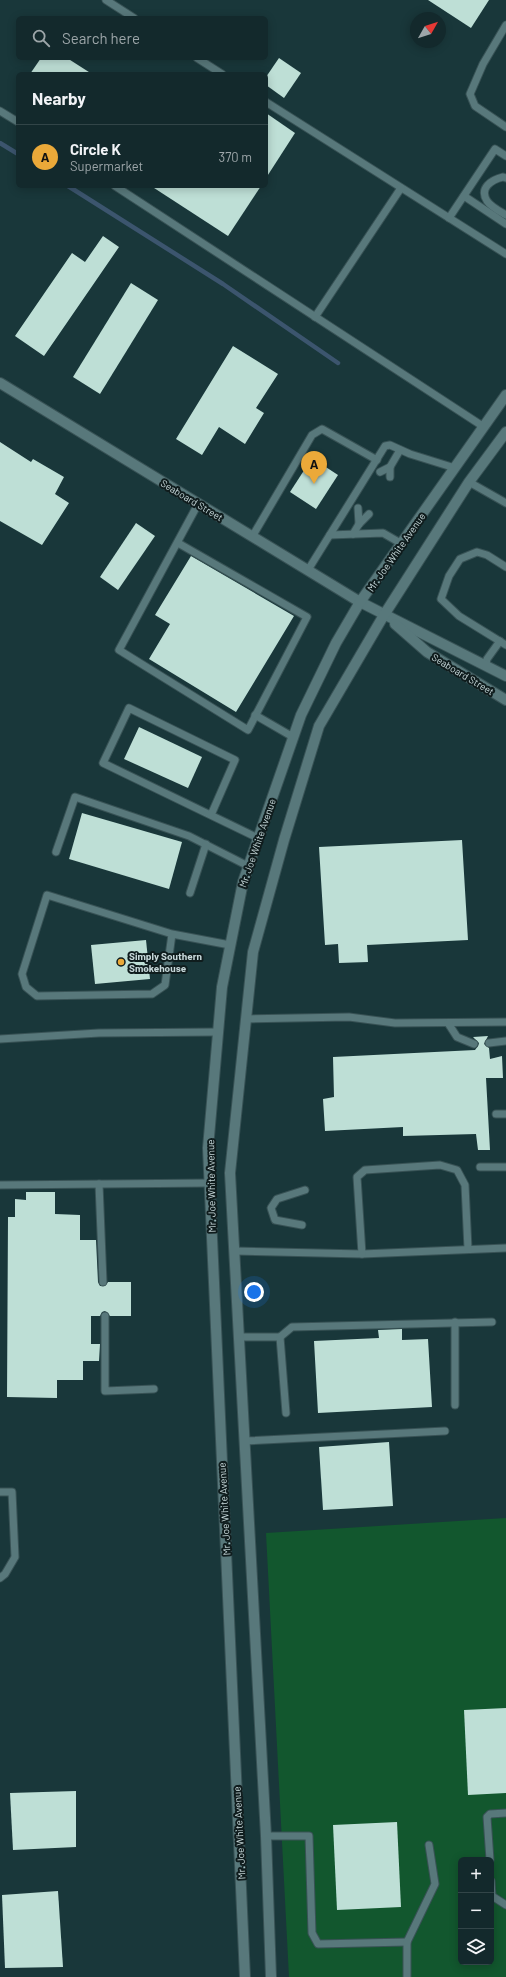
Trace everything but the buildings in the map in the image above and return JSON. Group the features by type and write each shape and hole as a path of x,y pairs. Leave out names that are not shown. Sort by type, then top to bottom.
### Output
{"main road":[{"name":"Seaboard Street","path":"0,383 360,602 486,664 506,676"},
{"name":"Mr. Joe White Avenue","path":"245,1977 208,1148 222,986 243,882 301,715 336,643 360,602 506,395"},
{"name":"Mr. Joe White Avenue","path":"271,1977 266,1836 230,1172 253,952 284,840 319,726 384,615 469,482 506,432"},
{"name":"Seaboard Street","path":"384,615 427,652 506,700"}],"lane":[{"path":"106,0 131,16"},
{"path":"506,25 483,64 470,94 475,106 506,127"},
{"path":"200,60 219,72"},
{"path":"268,103 506,254"},
{"path":"0,111 16,121"},
{"path":"449,218 495,149 506,156"},
{"path":"505,177 495,179 487,184 484,192 488,202 506,215"},
{"path":"118,188 484,427"},
{"path":"315,317 401,188"},
{"path":"464,196 506,224"},
{"path":"252,537 312,435 322,429 377,460"},
{"path":"308,570 385,446 390,445 400,450 455,468"},
{"path":"390,477 390,467 400,450"},
{"path":"380,472 390,467"},
{"path":"469,482 506,503"},
{"path":"178,543 307,617 248,730 119,650 198,504"},
{"path":"358,508 359,524"},
{"path":"353,534 359,524 369,514"},
{"path":"330,535 383,533 402,544"},
{"path":"486,664 487,659 503,643 459,616 441,599 449,576 460,559 477,552 487,555 506,567"},
{"path":"211,815 235,760 129,708 102,763 258,838"},
{"path":"255,715 293,737"},
{"path":"56,852 75,797 189,836 248,866"},
{"path":"190,893 206,844"},
{"path":"172,934 164,985 152,994 37,996 26,987 22,974 47,895 172,934 230,945"},
{"path":"246,1019 349,1017 395,1023 506,1022"},
{"path":"448,1022 457,1037 474,1044"},
{"path":"0,1040 99,1033 218,1032"},
{"path":"489,1043 506,1041"},
{"path":"496,1114 506,1114"},
{"path":"362,1254 356,1177 365,1170 440,1165 456,1170 464,1185 468,1249"},
{"path":"480,1167 506,1167"},
{"path":"0,1185 210,1183"},
{"path":"99,1184 103,1282"},
{"path":"302,1225 276,1220 271,1208 277,1198 305,1190"},
{"path":"234,1251 362,1254 506,1248"},
{"path":"105,1316 105,1391 154,1389"},
{"path":"455,1322 455,1405"},
{"path":"239,1337 280,1337 292,1327 492,1322"},
{"path":"280,1337 286,1413"},
{"path":"244,1441 445,1431"},
{"path":"0,1492 12,1492 15,1556 5,1574 0,1578"},
{"path":"490,1857 487,1817 490,1814 506,1813"},
{"path":"266,1836 309,1836 312,1933 318,1944 407,1942"},
{"path":"408,1977 407,1942 435,1884 429,1845"},
{"path":"492,1893 492,1896 506,1905"}],"green space":[{"path":"506,1518 506,1977 289,1977 266,1533"}],"waterway":[{"path":"0,143 16,153"},
{"path":"71,188 223,284 338,363"}],"place":[{"name":"Circle K","path":"314,484"},
{"name":"Simply Southern Smokehouse","path":"121,962"}]}
